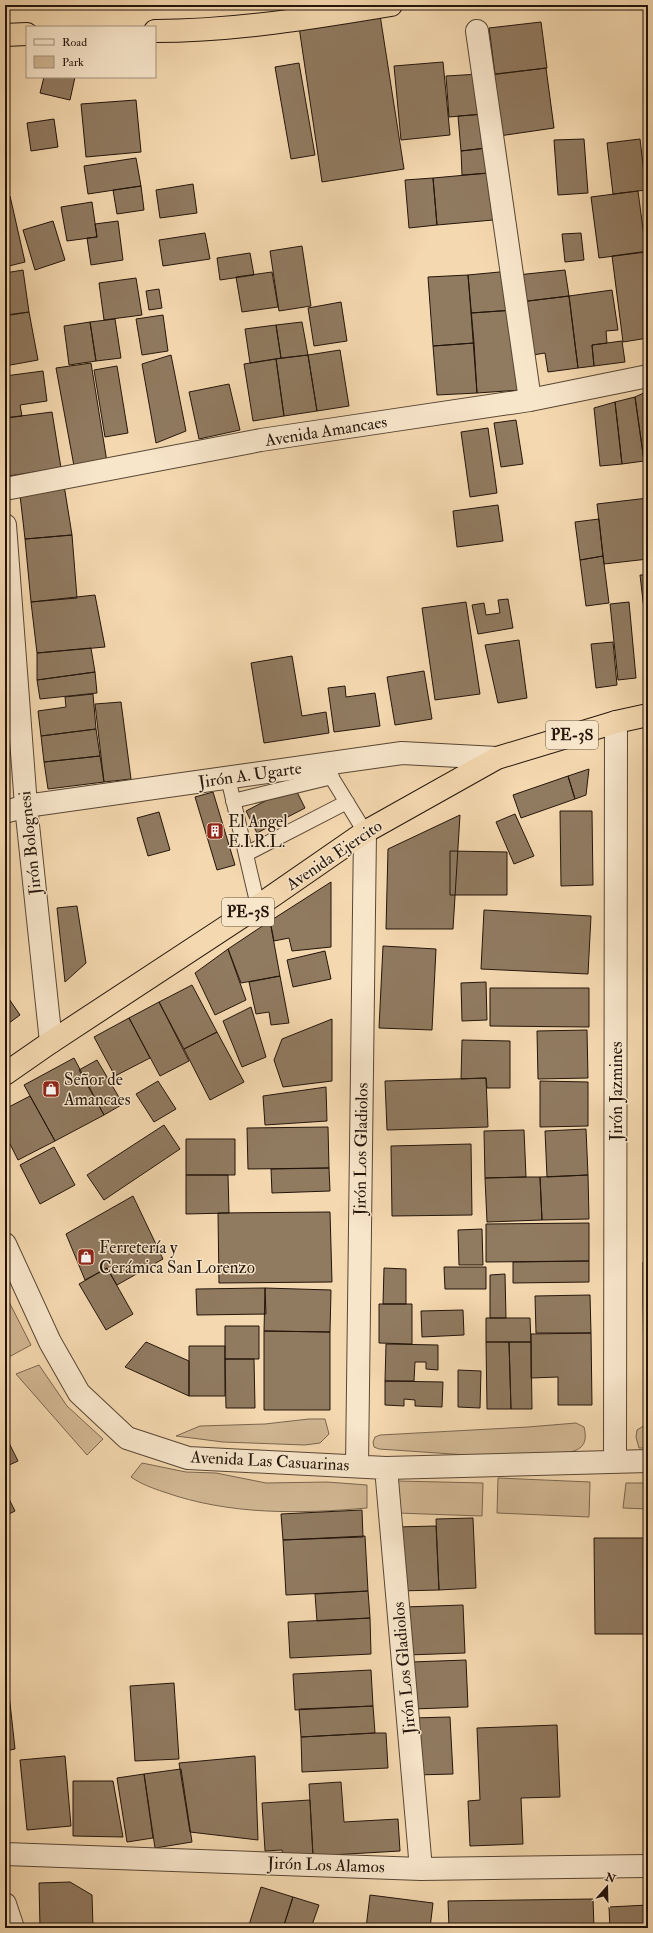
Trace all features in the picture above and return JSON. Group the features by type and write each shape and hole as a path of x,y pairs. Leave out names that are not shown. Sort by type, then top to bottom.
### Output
{"highway":[{"path":"156,32 191,31 322,17 391,5"},
{"path":"5,35 26,34"},
{"name":"Avenida Ejercito","path":"5,1074 258,906 365,832 496,758 616,722 648,715"}],"street":[{"path":"477,31 530,400"},
{"name":"Avenida Amancaes","path":"5,489 262,440 530,400 648,376"},
{"name":"Jirón Bolognesi","path":"5,525 26,806 52,1042"},
{"name":"Jirón Jazmines","path":"615,1461 616,722"},
{"name":"Jirón A. Ugarte","path":"5,812 26,806 228,778 328,770 402,753 496,758"},
{"name":"Jirón Los Gladiolos","path":"357,1466 365,832"},
{"name":"Avenida Las Casuarinas","path":"5,1244 50,1342 79,1393 127,1438 188,1458 386,1468 648,1461"},
{"name":"Jirón Los Gladiolos","path":"386,1468 421,1869"},
{"name":"Jirón Los Alamos","path":"5,1854 421,1869 648,1866"},
{"path":"5,1904 13,1928"}],"lane":[{"path":"233,801 328,770 365,832"},
{"path":"228,778 258,906"},
{"path":"246,854 347,802"}],"green space":[{"path":"5,1294 31,1345 7,1358 5,1354"},
{"path":"39,1365 67,1406 103,1439 87,1455 16,1374"},
{"path":"309,1419 325,1419 329,1434 320,1443 305,1445 223,1442 176,1436 200,1426 265,1424"},
{"path":"576,1423 584,1427 584,1444 578,1449 561,1454 467,1455 379,1449 374,1447 373,1442 375,1437 380,1435"},
{"path":"645,1425 648,1425 648,1448 639,1448 636,1437 637,1430"},
{"path":"142,1463 186,1472 216,1473 266,1483 327,1482 367,1485 367,1508 290,1512 264,1511 239,1509 189,1500 147,1486 131,1477"},
{"path":"498,1478 590,1482 589,1517 497,1513"},
{"path":"398,1481 483,1483 482,1516 397,1513"},
{"path":"626,1483 648,1483 648,1509 623,1508"}],"building":[{"path":"380,15 404,169 322,182 299,27"},
{"path":"541,22 547,68 495,74 489,28"},
{"path":"443,62 450,135 401,140 394,66"},
{"path":"299,63 315,155 291,159 275,67"},
{"path":"546,68 554,128 499,136 490,75"},
{"path":"480,74 484,114 449,117 446,76"},
{"path":"44,78 75,78 70,100 40,93"},
{"path":"136,100 141,152 86,157 81,104"},
{"path":"484,114 487,148 461,151 458,116"},
{"path":"54,119 58,147 31,151 27,123"},
{"path":"584,139 588,193 558,195 554,140"},
{"path":"640,139 646,190 613,194 607,143"},
{"path":"487,148 489,173 462,175 461,151"},
{"path":"136,158 141,186 88,194 84,166"},
{"path":"489,173 493,220 437,225 433,178"},
{"path":"433,178 437,225 409,228 405,180"},
{"path":"193,184 197,213 160,218 156,190"},
{"path":"141,186 144,210 117,214 113,190"},
{"path":"638,191 646,252 599,258 591,197"},
{"path":"10,196 25,262 5,267 5,198"},
{"path":"92,202 97,237 67,241 61,207"},
{"path":"53,221 65,260 35,270 23,230"},
{"path":"118,221 123,260 91,265 87,238 97,237 95,224"},
{"path":"205,233 210,259 163,266 159,240"},
{"path":"581,233 584,260 565,262 562,234"},
{"path":"302,246 311,306 279,311 270,251"},
{"path":"648,251 648,338 623,342 612,256"},
{"path":"250,253 254,275 220,280 217,258"},
{"path":"23,270 29,312 5,315 5,273"},
{"path":"565,270 569,296 520,302 517,275"},
{"path":"510,271 513,310 471,313 468,275"},
{"path":"272,272 278,307 242,312 236,277"},
{"path":"468,275 474,343 433,346 428,277"},
{"path":"136,278 142,315 104,320 99,283"},
{"path":"159,289 162,308 149,310 146,291"},
{"path":"612,290 618,330 606,331 607,343 592,345 594,366 578,368 569,296"},
{"path":"569,296 578,368 548,372 545,353 527,356 520,302"},
{"path":"341,302 347,341 314,346 308,308"},
{"path":"515,310 521,390 477,393 471,313"},
{"path":"29,312 38,360 5,366 5,316"},
{"path":"163,315 168,351 142,355 136,319"},
{"path":"115,319 121,358 96,361 90,322"},
{"path":"90,322 96,361 69,365 64,326"},
{"path":"302,322 308,355 281,358 276,325"},
{"path":"276,325 281,358 250,363 245,329"},
{"path":"622,341 625,362 594,366 592,345"},
{"path":"474,343 477,393 437,395 433,346"},
{"path":"340,350 349,406 317,411 308,355"},
{"path":"171,355 186,431 156,443 142,364"},
{"path":"308,355 317,411 284,416 276,359"},
{"path":"276,359 284,416 253,421 244,364"},
{"path":"91,363 107,462 74,466 56,368"},
{"path":"117,366 128,433 105,437 94,370"},
{"path":"43,371 47,401 20,405 22,416 5,418 5,376"},
{"path":"229,384 240,430 199,439 189,392"},
{"path":"648,391 648,460 644,461 635,397"},
{"path":"635,397 644,461 622,464 615,402"},
{"path":"615,402 622,464 600,466 594,408"},
{"path":"52,412 61,468 9,476 5,454 5,418"},
{"path":"516,420 523,464 501,467 494,423"},
{"path":"488,428 497,493 470,497 461,432"},
{"path":"64,485 72,535 25,539 20,495"},
{"path":"648,498 648,559 604,564 597,504"},
{"path":"498,505 503,541 457,547 453,511"},
{"path":"599,519 603,556 580,560 575,522"},
{"path":"72,535 77,598 31,602 25,539"},
{"path":"603,556 609,603 586,606 580,560"},
{"path":"640,575 648,575 648,645"},
{"path":"95,595 105,647 37,653 31,602"},
{"path":"508,599 513,628 478,634 472,605 484,603 486,615 500,613 498,600"},
{"path":"466,602 480,694 435,700 422,608"},
{"path":"629,602 636,678 618,680 610,604"},
{"path":"519,640 527,698 498,703 485,645"},
{"path":"613,642 617,685 596,688 591,644"},
{"path":"91,648 95,672 37,680 37,653"},
{"path":"292,656 302,716 326,712 329,733 264,743 251,663"},
{"path":"424,671 432,719 395,725 387,677"},
{"path":"95,672 97,693 40,699 37,680"},
{"path":"345,686 346,697 375,693 380,726 334,732 328,688"},
{"path":"93,694 96,729 41,736 38,711 66,707 65,697"},
{"path":"121,702 131,779 104,782 95,704"},
{"path":"96,729 100,756 44,762 41,736"},
{"path":"647,738 648,738 648,769"},
{"path":"100,756 104,782 48,789 44,762"},
{"path":"589,769 586,795 575,799 568,776"},
{"path":"568,776 575,799 521,818 513,795"},
{"path":"294,786 305,808 257,833 246,811"},
{"name":"El Angel E.I.R.L.","path":"213,792 235,865 217,870 195,797"},
{"path":"560,811 592,811 593,885 561,886"},
{"path":"159,812 170,850 148,856 137,818"},
{"path":"515,814 534,856 514,864 496,822"},
{"path":"460,815 453,929 386,929 388,849"},
{"path":"647,829 648,854 646,854"},
{"path":"450,851 507,852 507,895 450,895"},
{"path":"331,882 331,947 292,951 289,938 274,941 270,921"},
{"path":"77,906 86,963 65,982 57,908"},
{"path":"484,910 591,916 588,974 481,969"},
{"path":"270,921 280,976 241,983 228,949"},
{"path":"383,946 436,949 432,1030 379,1028"},
{"path":"228,949 246,1000 215,1015 195,973"},
{"path":"645,949 648,949 648,992 645,992"},
{"path":"325,951 331,979 293,987 287,960"},
{"path":"280,976 289,1023 271,1025 269,1012 256,1014 249,982"},
{"path":"486,982 487,1020 462,1021 461,983"},
{"path":"192,985 217,1032 184,1049 159,1002"},
{"path":"490,988 589,988 589,1027 490,1026"},
{"path":"5,993 20,1015 5,1026"},
{"path":"159,1002 189,1061 160,1076 129,1018"},
{"path":"648,1004 648,1045 647,1045"},
{"path":"251,1007 266,1057 242,1067 223,1021"},
{"path":"129,1018 150,1058 115,1076 94,1037"},
{"path":"332,1019 332,1081 283,1087 274,1060 282,1039"},
{"path":"587,1030 588,1078 538,1079 537,1031"},
{"path":"217,1032 244,1082 210,1100 184,1049"},
{"path":"462,1040 510,1041 510,1088 487,1088 486,1078 461,1079"},
{"path":"74,1058 104,1115 55,1141 24,1085"},
{"path":"97,1060 123,1104 104,1115 79,1070"},
{"path":"486,1078 488,1127 387,1130 385,1081"},
{"path":"158,1081 176,1109 154,1122 136,1094"},
{"path":"540,1081 588,1082 588,1126 540,1127"},
{"path":"326,1087 327,1121 265,1125 263,1096"},
{"path":"30,1096 55,1141 18,1160 5,1134 5,1109"},
{"path":"164,1125 180,1149 104,1200 87,1175"},
{"path":"328,1127 329,1168 248,1169 247,1128"},
{"path":"586,1129 588,1175 547,1177 545,1131"},
{"path":"524,1130 526,1177 485,1178 484,1131"},
{"path":"186,1139 235,1139 235,1175 186,1175"},
{"path":"471,1144 472,1215 392,1216 391,1146"},
{"path":"54,1147 75,1185 40,1204 20,1165"},
{"path":"329,1168 330,1191 272,1193 271,1169"},
{"path":"186,1175 228,1175 229,1213 186,1214"},
{"path":"588,1175 589,1219 542,1220 540,1177"},
{"path":"540,1177 542,1220 487,1222 485,1178"},
{"path":"133,1196 163,1259 117,1285 107,1268 85,1280 66,1234"},
{"path":"330,1212 332,1282 219,1283 218,1213"},
{"path":"589,1223 589,1261 486,1262 486,1224"},
{"path":"644,1223 648,1223 648,1249 644,1249"},
{"path":"482,1229 483,1265 459,1265 458,1230"},
{"path":"589,1261 589,1282 513,1283 513,1262"},
{"path":"643,1262 648,1262 648,1300 643,1300"},
{"path":"444,1267 486,1267 486,1289 445,1289"},
{"path":"107,1268 133,1314 106,1330 79,1284"},
{"path":"384,1268 406,1269 406,1304 383,1304"},
{"path":"505,1274 506,1318 490,1318 490,1275"},
{"path":"265,1288 266,1314 197,1315 196,1289"},
{"path":"265,1288 331,1290 330,1332 264,1331"},
{"path":"590,1295 591,1333 536,1333 535,1296"},
{"path":"643,1300 648,1300 648,1372 644,1372"},
{"path":"379,1304 412,1304 412,1344 379,1343"},
{"path":"463,1310 464,1335 422,1337 421,1311"},
{"path":"486,1318 530,1318 531,1342 486,1342"},
{"path":"225,1326 259,1326 259,1359 225,1359"},
{"path":"264,1331 330,1332 330,1410 264,1410"},
{"path":"591,1333 592,1405 558,1405 558,1377 531,1378 531,1334"},
{"path":"146,1342 189,1361 189,1396 125,1367"},
{"path":"486,1342 509,1342 511,1409 487,1409"},
{"path":"509,1342 531,1342 532,1409 511,1409"},
{"path":"386,1344 438,1345 438,1370 426,1369 426,1362 415,1362 414,1381 385,1381"},
{"path":"189,1346 225,1346 225,1396 189,1396"},
{"path":"225,1359 254,1359 255,1408 226,1408"},
{"path":"458,1370 481,1371 480,1408 458,1407"},
{"path":"644,1378 648,1378 648,1408 645,1408"},
{"path":"385,1381 443,1382 442,1407 415,1406 415,1400 404,1399 404,1406 385,1405"},
{"path":"5,1435 18,1461 5,1467"},
{"path":"5,1491 15,1511 5,1516"},
{"path":"362,1510 363,1537 283,1540 281,1514"},
{"path":"473,1518 476,1588 439,1590 436,1519"},
{"path":"436,1526 439,1590 398,1591 396,1527"},
{"path":"365,1536 368,1591 286,1595 283,1540"},
{"path":"594,1538 648,1538 648,1634 595,1634"},
{"path":"368,1591 370,1618 317,1621 315,1594"},
{"path":"463,1605 465,1653 407,1655 405,1607"},
{"path":"370,1618 371,1654 290,1658 288,1622"},
{"path":"466,1660 468,1707 413,1709 411,1662"},
{"path":"371,1670 373,1706 295,1710 293,1674"},
{"path":"174,1683 179,1759 135,1761 130,1686"},
{"path":"5,1694 9,1694 15,1749 5,1751"},
{"path":"373,1706 375,1733 301,1737 299,1709"},
{"path":"450,1717 453,1774 415,1775 412,1718"},
{"path":"557,1725 560,1797 521,1798 523,1844 470,1846 468,1801 480,1800 477,1728"},
{"path":"386,1733 388,1768 302,1772 301,1737"},
{"path":"65,1756 71,1826 27,1830 20,1760"},
{"path":"255,1756 258,1840 190,1832 179,1763"},
{"path":"181,1769 192,1842 155,1848 144,1774"},
{"path":"144,1774 153,1838 127,1842 117,1778"},
{"path":"73,1781 113,1781 123,1837 73,1836"},
{"path":"341,1782 344,1822 398,1819 400,1851 313,1856 309,1784"},
{"path":"310,1800 313,1856 283,1857 282,1850 265,1851 262,1803"},
{"path":"70,1882 92,1895 93,1928 40,1928 39,1883"},
{"path":"261,1887 293,1897 283,1928 248,1928"},
{"path":"370,1895 433,1903 430,1928 366,1928"},
{"path":"293,1897 319,1905 311,1928 283,1928"},
{"path":"593,1899 594,1928 449,1928 448,1901"},
{"path":"648,1905 648,1928 610,1928 609,1907"}],"place":[{"name":"El Angel E.I.R.L.","path":"215,831"},
{"name":"Señor de Amancaes","path":"51,1089"},
{"name":"Ferretería y Cerámica San Lorenzo","path":"86,1257"}]}
